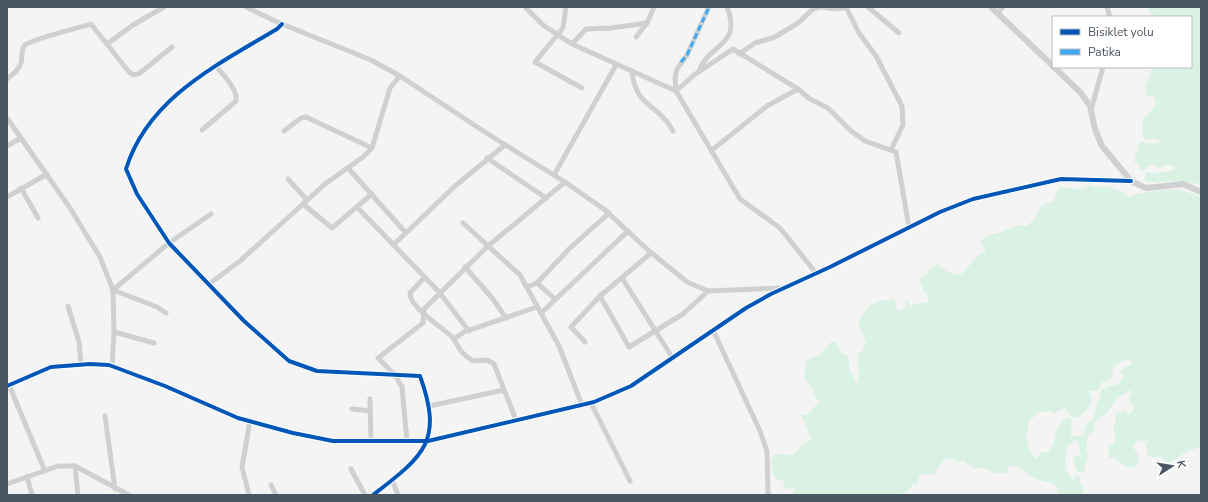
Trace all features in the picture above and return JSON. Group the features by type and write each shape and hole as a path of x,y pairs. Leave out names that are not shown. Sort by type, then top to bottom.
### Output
{"street":[{"path":"107,44 133,25 164,7"},
{"path":"246,7 282,24 371,60 400,76 505,145 565,182 609,213 651,253 687,282 708,291 783,288"},
{"path":"525,7 543,25 572,44 616,66 676,91"},
{"path":"566,7 565,20 558,36 535,62 582,88"},
{"path":"636,38 647,23 654,7"},
{"path":"709,7 687,56 677,69 675,78 676,91 740,199 780,228 816,273"},
{"path":"699,72 702,64 727,39 732,22 728,7"},
{"path":"739,54 755,43 775,37 798,23 813,9 820,7 837,9 846,7 859,33 876,56 902,106 903,124 891,150"},
{"path":"868,7 898,33"},
{"path":"991,7 1052,66"},
{"path":"998,13 1003,7"},
{"path":"572,44 586,29 611,28 647,23"},
{"path":"7,79 17,71 22,62 21,52 26,44 38,39 91,24 129,72 134,74 140,72 172,47"},
{"path":"282,24 277,29 179,90 151,121 132,151 126,169 137,194 169,243 244,321 289,361 317,371 420,376 429,406 431,421 428,441 410,465 373,495"},
{"path":"676,91 699,72 733,50 798,89 810,99 828,108 851,131 865,142 896,152 909,227"},
{"path":"202,130 236,101 237,96 234,90 216,66"},
{"path":"554,175 616,66"},
{"path":"1054,68 1082,94 1091,111 1095,129 1102,146 1131,181"},
{"path":"1091,111 1104,68"},
{"path":"632,72 633,84 637,94 643,101 656,109 667,119 673,132"},
{"path":"209,284 240,261 305,202 372,148 390,88 400,76"},
{"path":"712,150 767,106 798,89"},
{"path":"284,131 306,116 372,148"},
{"path":"7,118 70,208 100,257 113,290 114,332 112,366"},
{"path":"7,146 21,138"},
{"path":"393,245 487,158 505,145"},
{"path":"487,158 546,198"},
{"path":"348,168 406,233"},
{"path":"7,197 47,174"},
{"path":"288,179 305,202 332,228 372,194"},
{"path":"45,471 8,386 51,367 81,364 112,366 165,386 238,418 333,442 428,441 590,403 632,386 672,357 746,308 783,288 940,212 973,199 1061,179 1131,181 1146,188 1183,184 1201,192"},
{"path":"407,441 402,387 396,375 378,358 423,323 424,309 465,267 565,182"},
{"path":"21,188 38,218"},
{"path":"357,207 439,292 469,330"},
{"path":"527,288 537,283 569,250 609,213"},
{"path":"113,290 169,243 210,214"},
{"path":"463,223 520,275 559,346 582,405"},
{"path":"541,313 628,231"},
{"path":"585,342 571,327 600,296 651,253"},
{"path":"465,267 493,299 506,318"},
{"path":"424,278 410,295 423,314 441,326 454,339 461,352 473,361 487,360 494,364 516,420"},
{"path":"622,278 672,357"},
{"path":"537,283 555,299"},
{"path":"113,290 157,307 166,313"},
{"path":"600,296 629,347 683,314 708,291"},
{"path":"68,306 79,342 81,364"},
{"path":"454,339 469,330 537,307"},
{"path":"713,330 767,451 768,493 770,495"},
{"path":"114,332 154,343"},
{"path":"429,406 504,390"},
{"path":"370,399 371,441"},
{"path":"590,403 630,481"},
{"path":"352,409 370,411"},
{"path":"105,416 115,489"},
{"path":"249,495 242,467 250,421"},
{"path":"7,484 58,466 75,466 96,476 115,489 129,495"},
{"path":"75,466 78,495"},
{"path":"351,469 365,495"},
{"path":"26,478 32,495"},
{"path":"392,480 398,495"},
{"path":"271,485 276,495"}],"green space":[{"path":"1147,7 1201,7 1201,178 1199,184 1176,181 1145,181 1145,173 1147,172 1169,172 1178,168 1168,164 1159,168 1152,164 1141,171 1139,169 1139,164 1134,162 1139,142 1143,142 1145,144 1148,142 1150,144 1160,143 1158,139 1144,139 1142,130 1143,119 1148,115 1156,103 1155,97 1147,96 1145,88 1153,68 1192,68 1192,16 1152,16"},
{"path":"1087,185 1097,188 1105,186 1119,190 1129,197 1162,190 1181,190 1201,197 1201,447 1188,451 1167,464 1161,456 1153,458 1148,455 1146,445 1149,440 1143,442 1138,439 1133,447 1139,458 1136,467 1126,467 1115,458 1109,458 1108,446 1112,445 1116,440 1113,427 1116,422 1115,414 1124,411 1129,415 1134,408 1129,400 1132,391 1130,390 1116,399 1107,413 1095,421 1094,431 1088,435 1086,449 1088,456 1083,473 1077,471 1073,457 1079,456 1080,451 1078,441 1075,440 1066,447 1066,470 1073,480 1075,475 1080,477 1080,483 1083,486 1083,495 1057,494 1057,487 1053,483 1034,478 1016,466 1009,466 1006,473 997,473 991,472 983,467 973,469 971,465 967,464 963,460 958,463 952,458 944,460 934,474 920,475 917,484 913,484 907,492 899,495 790,495 795,490 790,487 785,489 783,487 784,480 779,481 772,472 771,460 775,454 793,455 802,445 812,439 801,415 808,414 820,401 815,398 812,388 805,379 805,363 807,360 820,355 831,342 836,342 841,353 849,357 849,368 856,382 858,383 859,368 857,354 862,352 866,342 858,322 869,306 881,301 894,299 897,310 899,311 905,308 905,301 908,301 910,308 914,304 928,302 928,296 919,279 925,276 930,269 937,264 948,271 960,275 967,269 977,256 985,252 985,249 981,244 981,240 987,236 1007,229 1020,225 1026,226 1033,221 1041,206 1054,201 1060,187 1072,189 1085,188","holes":["1128,359 1131,360 1132,365 1123,368 1120,374 1124,375 1119,384 1107,387 1101,391 1093,419 1087,423 1084,436 1071,436 1071,427 1073,425 1070,418 1062,420 1051,448 1047,453 1041,452 1038,457 1035,458 1030,451 1026,436 1030,419 1034,417 1037,412 1050,411 1054,413 1066,408 1068,414 1073,417 1079,417 1088,409 1092,398 1089,391 1099,390 1101,383 1111,379 1114,366"]}],"marked path":[{"path":"681,62 687,55 709,7"}],"cycle path":[{"path":"282,24 277,29 209,70 187,86 168,103 150,122 136,144 126,169 137,194 169,243 244,321 289,361 317,371 420,376 427,398 430,417 429,432 424,446 416,458 405,469 373,495"},
{"path":"7,386 51,367 90,364 109,365 165,386 238,418 293,433 333,441 428,441 594,402 631,386 746,308 771,294 830,267 940,212 973,199 1061,179 1131,181"}]}
